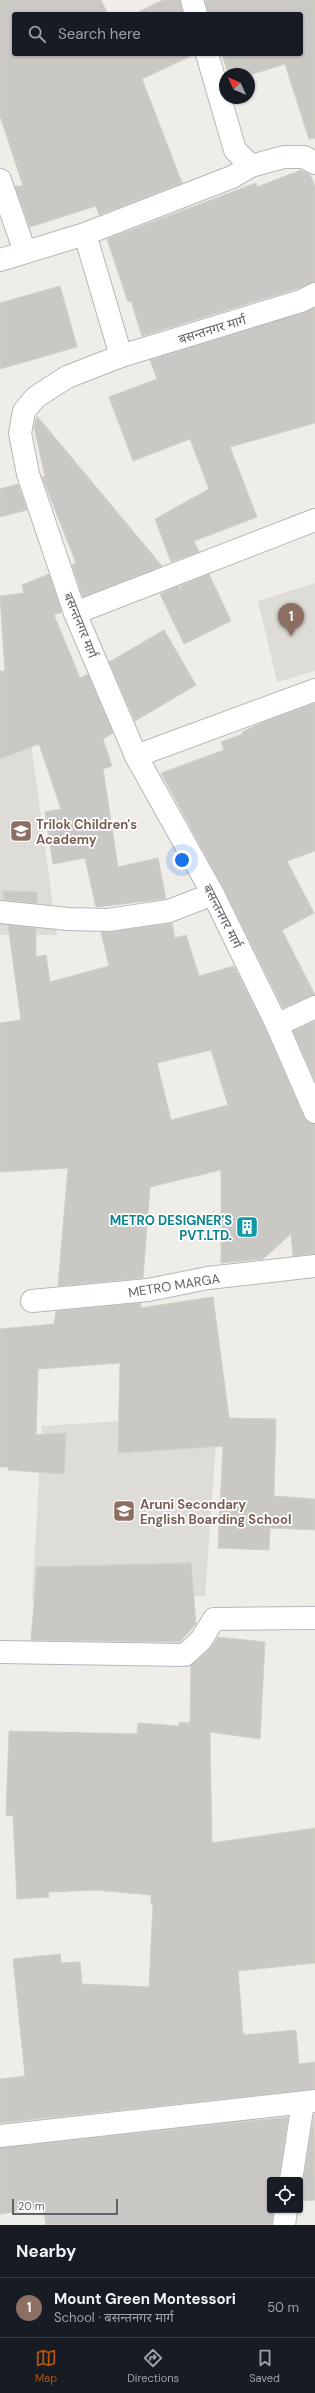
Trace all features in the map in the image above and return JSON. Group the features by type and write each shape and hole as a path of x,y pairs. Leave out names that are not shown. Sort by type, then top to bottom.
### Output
{"street":[{"path":"192,0 195,12"},
{"path":"208,56 234,150 251,166"},
{"path":"0,260 85,234 232,177 251,166 284,157 304,157 315,163"},
{"path":"0,180 25,252"},
{"path":"85,234 121,356"},
{"name":"बसन्तनगर मार्ग","path":"315,294 302,301 121,356 67,377 36,397 24,411 20,433 28,474 75,613 136,756 213,894 277,1025 315,1112"},
{"path":"75,613 315,520"},
{"path":"136,756 315,690"},
{"path":"0,912 68,919 108,920 169,911 213,894"},
{"path":"277,1025 315,1007"},
{"name":"METRO MARGA","path":"32,1301 148,1290 208,1278 315,1266"},
{"path":"0,1652 185,1655 201,1640 214,1619 315,1618"},
{"path":"0,2136 309,2102 292,2177"},
{"path":"284,2225 286,2213"}],"shaded area":[{"path":"315,583 315,671 277,682 258,601"},
{"name":"Trilok Children's Academy","path":"28,721 57,935 0,935 0,727"},
{"name":"Aruni Secondary English Boarding School","path":"218,1415 205,1596 32,1601 42,1426"}],"building":[{"path":"0,0 101,0 107,12 12,12 12,56 191,56 142,79 182,183 99,215 96,206 30,227 15,186 23,186 0,116"},
{"path":"163,0 180,0 183,12 138,12"},
{"path":"205,0 315,0 315,138 309,139 285,64 255,73 255,68 226,68 223,56 303,56 303,12 208,12"},
{"path":"301,170 310,174 315,187 315,282 142,336 131,301 128,302 107,239 256,183 257,187"},
{"path":"60,286 77,347 0,369 0,303"},
{"path":"315,308 315,423 230,447 257,517 194,541 199,552 171,562 155,519 209,489 190,439 133,461 109,397 157,379 150,360"},
{"path":"37,416 162,566 83,597 72,565 76,563 42,477 45,476 34,427"},
{"path":"18,484 27,510 0,517 0,489"},
{"path":"49,574 62,612 54,615 80,678 88,674 113,733 103,739 112,766 103,769 118,867 158,858 166,899 96,907 85,858 53,864 45,812 61,809 39,744 0,759 0,671 5,671 0,596 24,593 22,585"},
{"path":"209,574 231,621 184,644 160,594 178,586 182,591 180,586"},
{"path":"164,630 196,685 135,721 109,662"},
{"path":"315,703 315,851 287,861 314,913 282,930 315,995 283,1008 224,889 161,773 224,750 221,742 243,734 242,732 266,721"},
{"path":"3,891 37,892 37,903 4,900"},
{"path":"172,923 175,938 186,935 199,976 234,966 266,1030 304,1117 308,1122 315,1124 315,1254 293,1256 291,1234 263,1259 221,1263 221,1170 150,1187 143,1278 58,1286 68,1168 0,1172 0,1023 21,1020 8,925 36,928 36,957 46,955 50,982 109,966 101,932","holes":["211,1050 228,1105 171,1120 157,1063"]},
{"path":"315,1021 315,1081 293,1031"},
{"path":"213,1297 229,1418 276,1419 274,1496 315,1499 315,1530 270,1528 269,1550 218,1548 223,1446 118,1453 120,1363 38,1369 36,1435 66,1433 64,1474 8,1470 8,1467 0,1467 0,1329 54,1324 56,1311 141,1303 140,1308"},
{"path":"191,1563 196,1624 180,1642 31,1640 37,1567"},
{"path":"218,1637 265,1642 260,1739 210,1732 212,1843 315,1828 315,1963 238,1971 243,2033 245,2035 296,2030 299,2064 315,2062 315,2089 0,2123 0,2079 25,2076 13,1959 60,1954 61,1963 80,1962 82,1984 149,1987 153,1904 151,1903 151,1895 95,1890 48,1892 49,1897 17,1899 13,1816 6,1815 9,1731 137,1734 138,1723 179,1726 179,1722 190,1723 191,1665 210,1649"},
{"path":"314,2114 315,2200 303,2201 303,2182"},
{"path":"288,2117 279,2177 267,2177 267,2213 273,2213 272,2225 46,2225 43,2207 0,2214 0,2148"}],"place":[{"name":"Mount Green Montessori","path":"291,636"},
{"name":"Trilok Children's Academy","path":"21,831"},
{"name":"METRO DESIGNER'S PVT.LTD.","path":"247,1227"},
{"name":"Aruni Secondary English Boarding School","path":"124,1511"}]}
